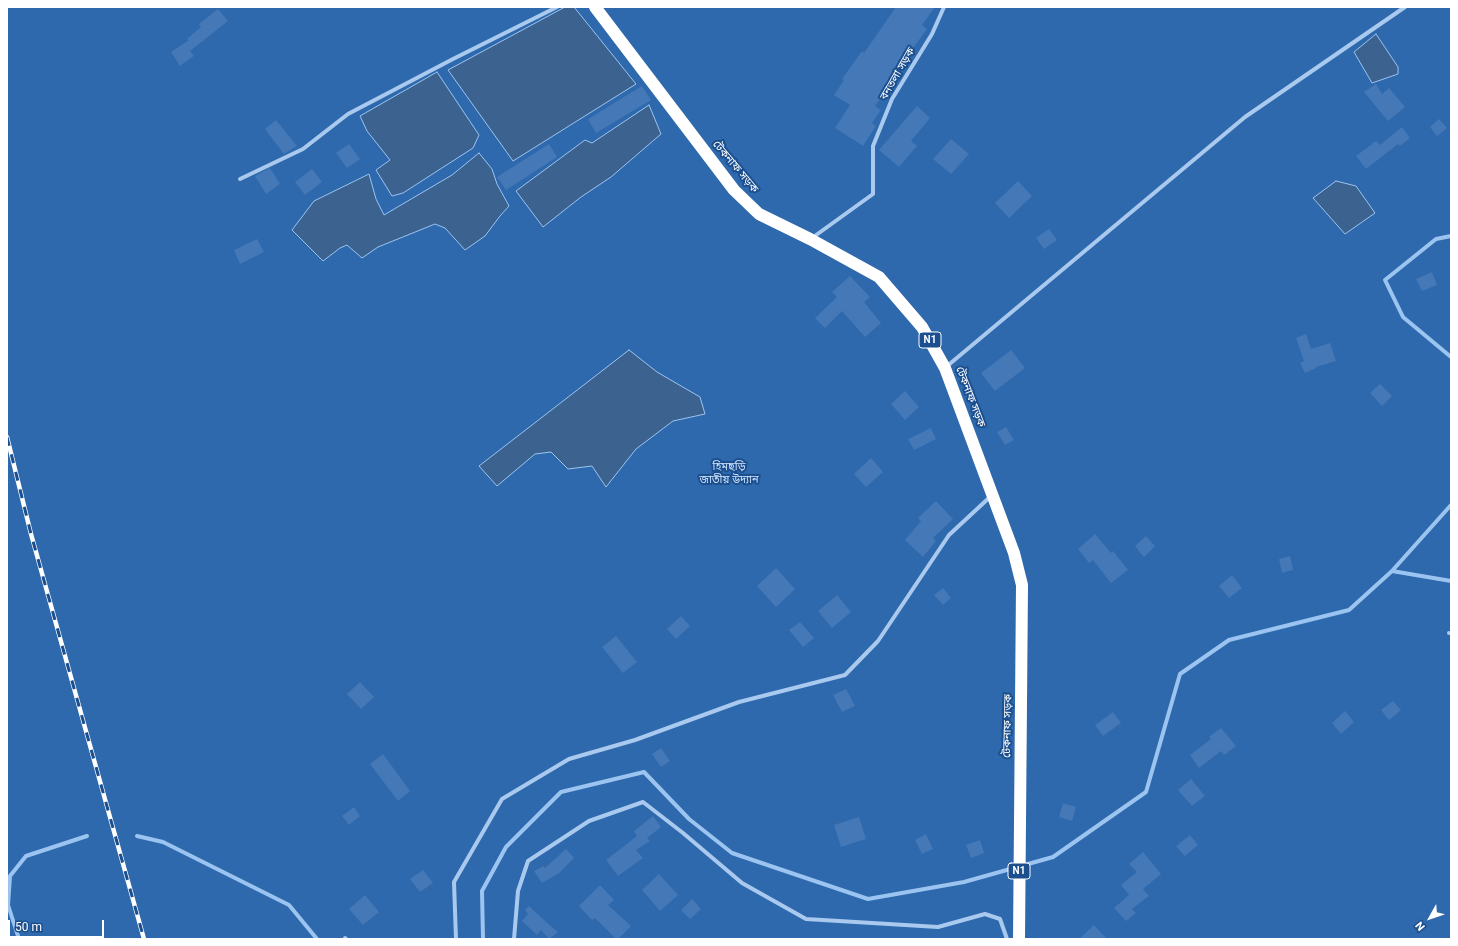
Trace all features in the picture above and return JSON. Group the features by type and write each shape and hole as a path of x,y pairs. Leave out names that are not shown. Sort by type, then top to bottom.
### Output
{"highway":[{"name":"টেকনাফ সড়ক","path":"595,7 734,190 759,214 810,239 879,277 922,327 945,368 1014,553 1022,585 1020,803 1015,939"}],"street":[{"path":"240,180 303,149 348,114 557,7"},
{"name":"বনতলা সড়ক","path":"810,239 873,194 873,146 892,99 932,34 944,7"},
{"path":"945,368 1245,117 1405,7"},
{"path":"456,939 454,882 502,799 569,759 635,740 739,702 845,675 878,641 949,535 993,495"},
{"path":"514,939 518,891 528,861 589,821 643,802 683,833 742,883 806,919 938,927 985,914 1000,919 1015,939"}],"green space":[{"name":"হিমছড়ি জাতীয় উদ্যান","path":"7,7 1451,7 1451,939 7,939"}],"shaded area":[{"path":"565,7 574,7 636,84 513,161 448,70"},
{"path":"1376,34 1398,67 1398,74 1372,83 1354,52"},
{"path":"437,72 479,135 473,148 403,193 392,196 376,170 390,160 367,131 360,116"},
{"path":"649,105 661,134 611,177 581,197 543,227 516,191 585,140 592,143"},
{"path":"479,153 492,169 497,184 509,206 485,236 465,250 445,228 435,224 378,247 362,258 347,245 340,248 323,261 292,230 314,201 369,174 376,199 384,215 452,175"},
{"path":"1336,181 1356,186 1375,213 1345,234 1313,198"},
{"path":"629,350 657,372 700,397 705,414 673,421 636,449 606,487 592,466 568,469 551,452 535,454 497,486 479,466"}],"building":[{"path":"896,7 935,7 922,25 927,29 894,74 897,76 875,106 881,110 872,123 876,126 863,146 835,128 850,105 834,95 844,80 842,79 862,51 864,53"},
{"path":"218,9 228,21 190,51 194,56 180,66 171,52 189,40 187,39 201,27 199,24"},
{"path":"1376,84 1382,94 1389,88 1405,107 1388,121 1364,92"},
{"path":"642,86 651,100 596,133 588,119"},
{"path":"917,106 930,118 911,141 917,146 899,167 879,150"},
{"path":"1439,119 1447,128 1437,136 1430,127"},
{"path":"276,120 297,146 284,154 265,129"},
{"path":"1402,127 1410,138 1400,146 1398,144 1366,169 1356,156 1376,141 1380,145"},
{"path":"951,139 969,154 951,174 933,159"},
{"path":"349,144 360,159 347,168 336,153"},
{"path":"549,144 557,157 506,190 497,177"},
{"path":"270,168 280,184 266,194 255,176"},
{"path":"312,169 322,182 305,195 295,182"},
{"path":"1018,181 1032,196 1009,218 995,203"},
{"path":"1049,229 1057,240 1044,249 1036,238"},
{"path":"257,239 264,252 240,264 234,250"},
{"path":"1432,272 1437,285 1422,291 1416,279"},
{"path":"850,276 870,297 864,302 881,323 865,337 842,311 825,328 815,318 837,297 832,292"},
{"path":"1306,334 1311,349 1330,343 1336,361 1316,367 1305,373 1300,363 1304,361 1296,338"},
{"path":"1011,350 1025,368 995,391 981,373"},
{"path":"1380,384 1392,396 1382,406 1370,393"},
{"path":"905,391 919,407 905,420 891,404"},
{"path":"1006,427 1014,440 1005,445 997,432"},
{"path":"931,428 936,439 914,450 908,439"},
{"path":"871,458 883,472 866,487 854,474"},
{"path":"936,501 953,519 933,538 936,541 923,557 905,540 921,521 918,518"},
{"path":"1095,534 1111,553 1113,551 1128,570 1111,583 1093,560 1089,563 1078,549"},
{"path":"1146,536 1155,546 1144,557 1135,546"},
{"path":"1290,556 1293,570 1282,573 1279,559"},
{"path":"776,568 795,589 776,607 757,586"},
{"path":"1232,575 1242,588 1229,598 1219,586"},
{"path":"943,588 951,598 943,605 934,595"},
{"path":"837,595 851,612 832,628 818,611"},
{"path":"681,616 690,626 676,639 667,629"},
{"path":"800,622 814,638 803,647 789,630"},
{"path":"616,636 637,662 623,673 602,647"},
{"path":"360,682 374,697 361,709 347,694"},
{"path":"846,689 855,706 842,712 833,695"},
{"path":"1393,701 1401,710 1389,720 1381,710"},
{"path":"1345,711 1354,722 1341,734 1332,723"},
{"path":"1113,712 1121,723 1103,736 1095,725"},
{"path":"1221,728 1236,746 1224,755 1221,751 1199,768 1190,755 1211,739 1209,737"},
{"path":"661,748 670,761 661,767 652,754"},
{"path":"383,754 410,791 398,801 370,764"},
{"path":"1191,779 1205,796 1192,806 1178,790"},
{"path":"1063,803 1076,807 1072,821 1059,817"},
{"path":"354,807 360,816 349,825 342,816"},
{"path":"653,816 661,827 647,838 650,841 636,850 643,858 618,876 606,860 637,836 634,831"},
{"path":"859,817 866,839 841,847 834,825"},
{"path":"926,834 933,849 922,854 915,840"},
{"path":"1190,835 1198,845 1185,856 1176,846"},
{"path":"980,840 984,853 971,858 966,845"},
{"path":"566,849 574,858 559,873 542,883 534,871 543,866 545,868"},
{"path":"1143,852 1161,874 1143,889 1149,896 1132,909 1136,913 1126,921 1114,908 1129,895 1121,885 1137,872 1129,864"},
{"path":"423,870 433,883 420,892 410,879"},
{"path":"659,874 678,895 660,911 642,890"},
{"path":"600,885 614,900 608,905 631,926 618,939 616,939 595,918 592,920 579,906"},
{"path":"365,895 379,912 363,925 349,909"},
{"path":"692,899 701,909 690,919 681,910"},
{"path":"529,906 558,932 549,939 541,930 537,935 522,921 528,914 525,910"},
{"path":"1094,925 1107,939 1079,939"}],"waterway":[{"path":"1451,236 1436,239 1385,280 1403,317 1451,357"},
{"path":"483,939 482,891 506,847 561,792 644,772 689,819 732,853 868,899 964,882 1053,857 1146,792 1180,674 1229,640 1349,610 1392,571 1451,505"},
{"path":"1392,571 1451,581"},
{"path":"19,939 8,905 10,876 26,856 87,836"},
{"path":"137,836 163,842 289,905 317,939"}],"railway":[{"path":"7,437 31,534 144,939"}]}
